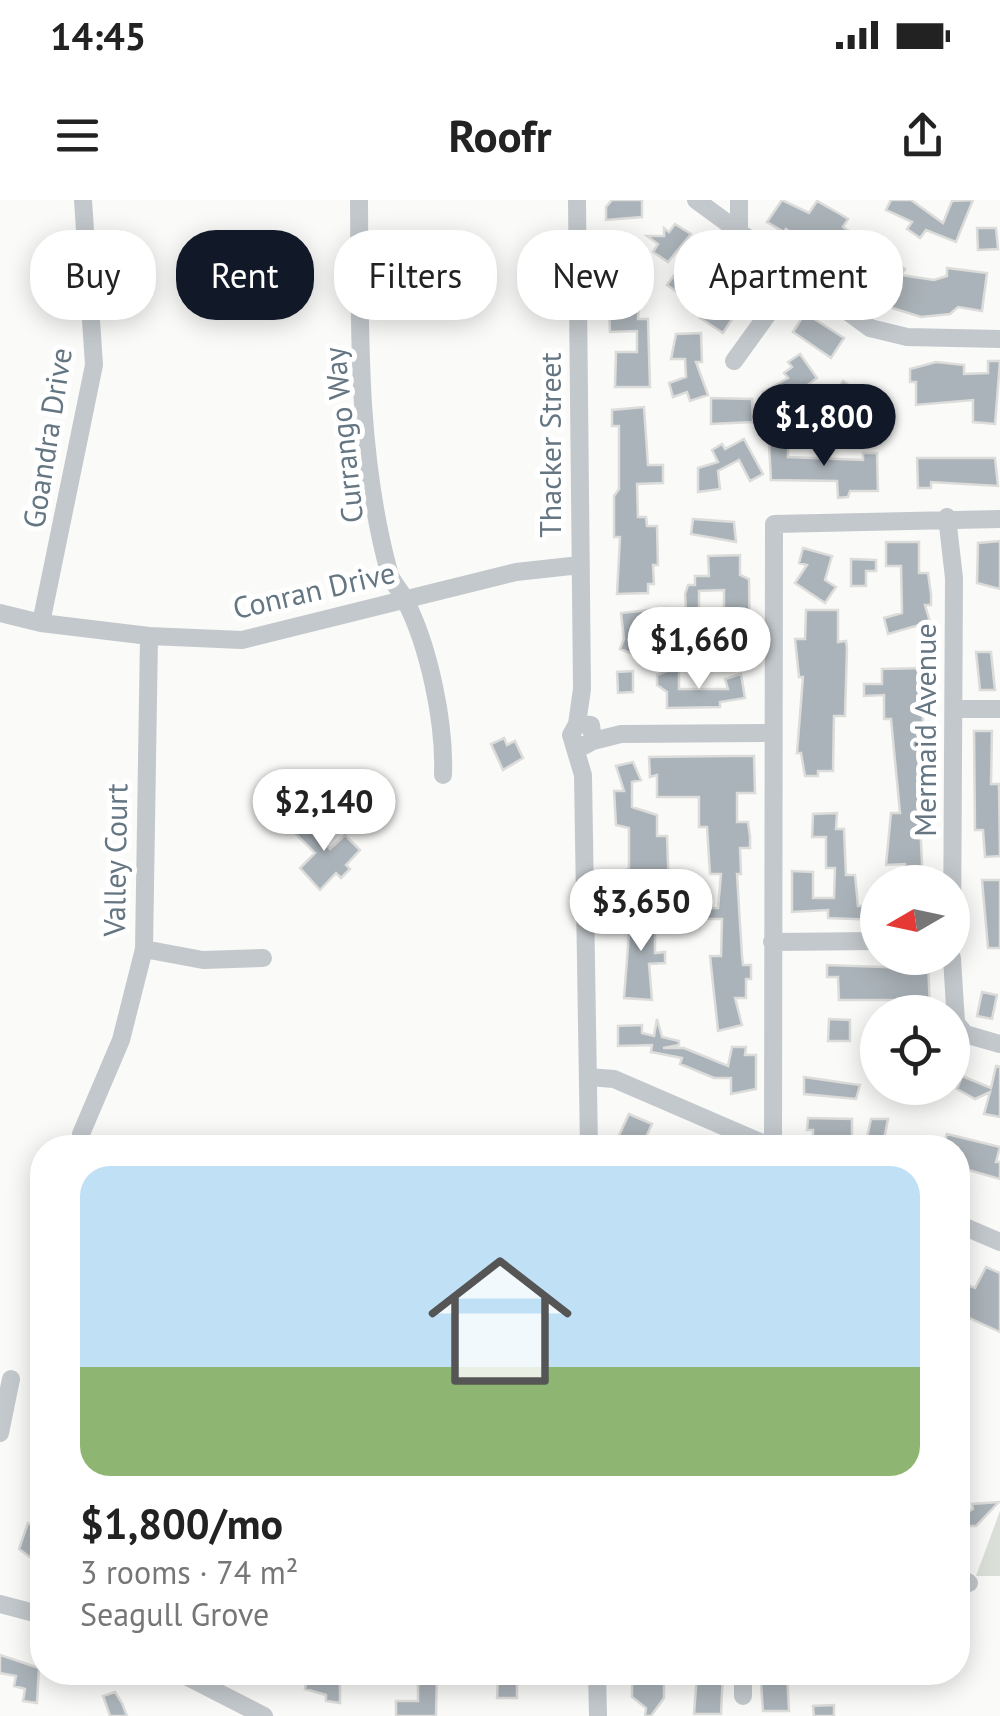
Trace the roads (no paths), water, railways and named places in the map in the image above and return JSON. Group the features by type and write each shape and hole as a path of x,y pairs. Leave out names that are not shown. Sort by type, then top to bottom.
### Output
{"street":[{"name":"Goandra Drive","path":"41,623 94,366 82,200"},
{"name":"Currango Way","path":"359,200 362,403 390,577 405,599 440,707 443,775"},
{"name":"Thacker Street","path":"577,200 589,1135"},
{"path":"696,200 741,230"},
{"path":"739,200 739,228"},
{"path":"734,362 764,320"},
{"path":"863,320 884,334 1000,339"},
{"path":"774,1135 774,524 947,517 1000,519"},
{"name":"Mermaid Avenue","path":"947,517 954,578 953,865"},
{"name":"Conran Drive","path":"0,613 41,623 149,636 242,640 516,572 580,565"},
{"name":"Valley Court","path":"80,1134 121,1040 144,949 149,636"},
{"path":"956,709 1000,709"},
{"path":"586,734 772,733"},
{"path":"772,942 860,941"},
{"path":"144,949 204,960 263,958"},
{"path":"953,975 956,1023 965,1034 1000,1044"},
{"path":"588,1077 614,1079 746,1135"},
{"path":"970,1229 1000,1242"},
{"path":"0,1434 11,1379"},
{"path":"0,1604 30,1612"},
{"path":"224,1685 264,1716"},
{"path":"597,1685 598,1716"},
{"path":"743,1685 743,1696"}]}
